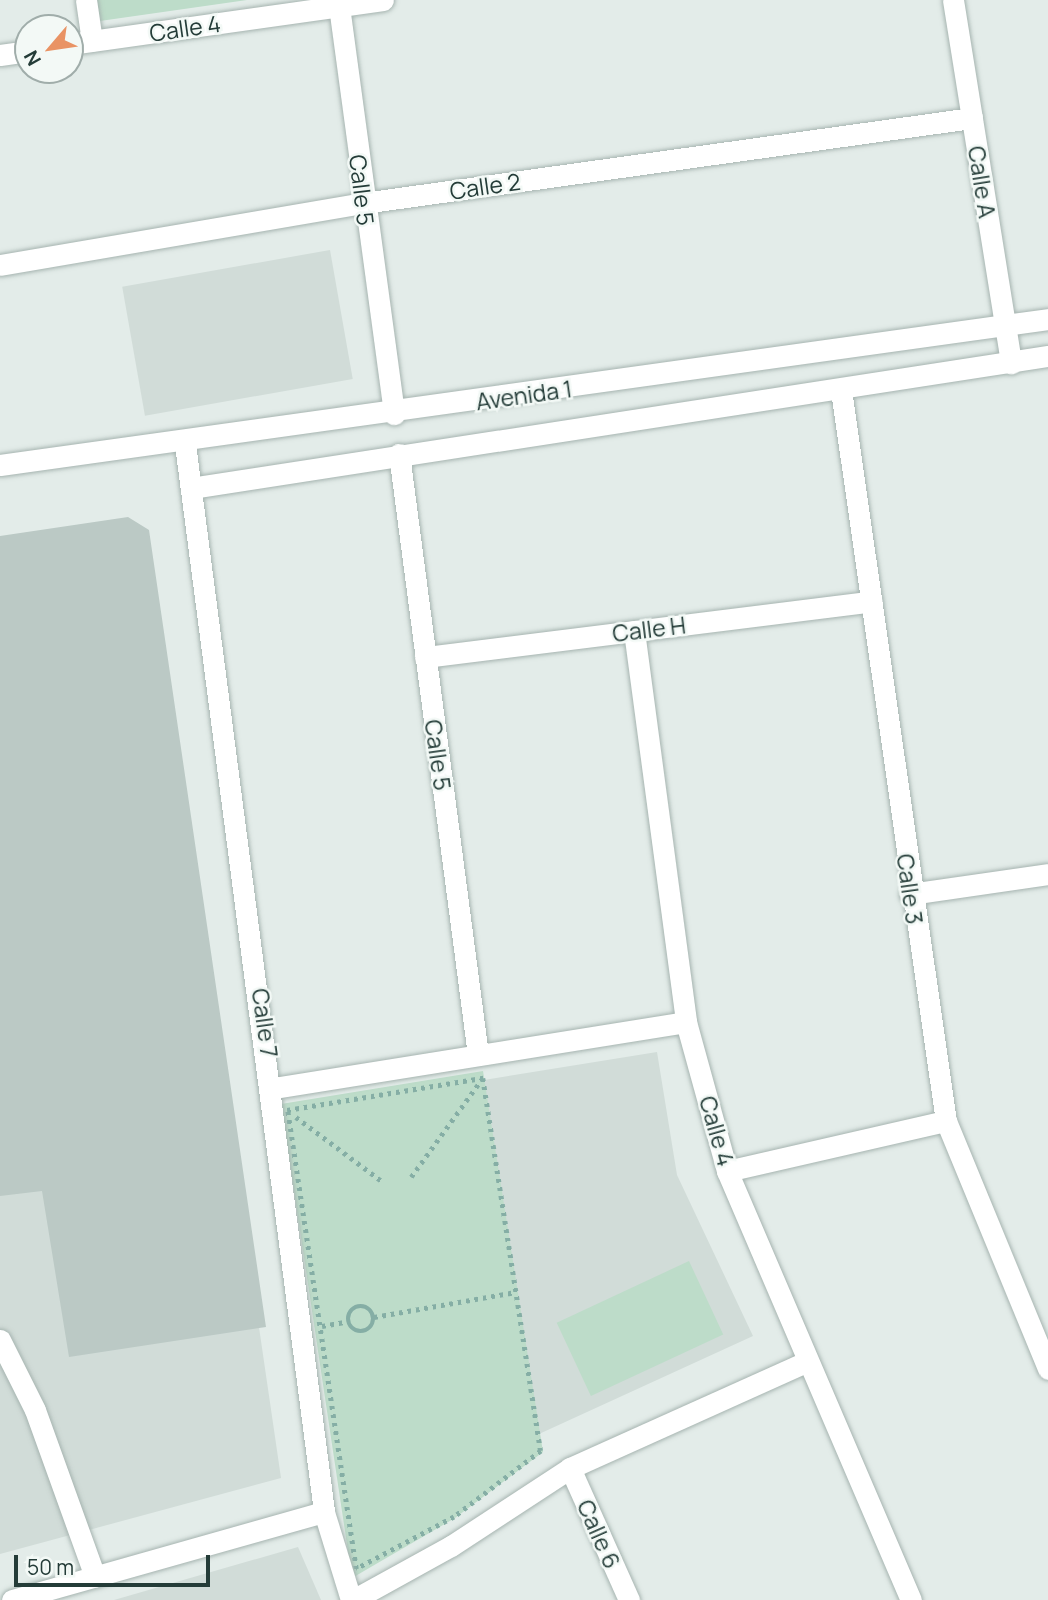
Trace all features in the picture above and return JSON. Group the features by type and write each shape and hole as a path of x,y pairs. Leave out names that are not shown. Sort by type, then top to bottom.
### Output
{"street":[{"path":"86,0 92,41"},
{"name":"Calle 4","path":"84,42 383,0"},
{"name":"Calle A","path":"953,0 1010,363"},
{"name":"Calle 5","path":"339,6 363,203 394,414"},
{"name":"Calle 2","path":"0,265 363,203 972,118"},
{"name":"Avenida 1","path":"0,465 185,444 1048,319"},
{"name":"Avenida 1","path":"191,488 1048,356"},
{"name":"Calle 3","path":"841,390 910,894 946,1121 1048,1369"},
{"name":"Calle 7","path":"185,444 274,1088 324,1512 352,1600"},
{"name":"Calle 5","path":"399,454 478,1055"},
{"name":"Calle H","path":"425,657 872,601"},
{"name":"Calle 4","path":"634,631 686,1022 727,1171 806,1362 911,1600"},
{"path":"910,894 1048,874"},
{"path":"274,1088 686,1022"},
{"path":"727,1171 946,1121"},
{"path":"0,1340 35,1410 95,1577"},
{"path":"352,1600 452,1546 570,1468 806,1362"},
{"name":"Calle 6","path":"570,1468 629,1600"},
{"path":"12,1600 324,1512"}],"path":[{"path":"287,1110 483,1078"},
{"path":"287,1110 356,1569 454,1517 541,1451 483,1078"},
{"path":"411,1177 483,1078"},
{"path":"287,1110 382,1181"},
{"path":"320,1327 349,1321 359,1306 374,1317 516,1292"},
{"path":"349,1321 364,1332 374,1317"}],"shaded area":[{"path":"330,250 353,379 145,416 122,287"},
{"path":"143,533 281,1478 0,1554 0,549"},
{"path":"657,1052 677,1175 753,1336 539,1434 484,1080"},
{"path":"298,1547 321,1600 114,1600"}],"green space":[{"path":"97,0 247,0 100,21"},
{"path":"483,1071 543,1452 455,1518 352,1578 281,1104"},
{"path":"689,1261 723,1334 591,1396 557,1323"}],"building":[{"path":"128,517 149,530 266,1327 69,1357 42,1191 0,1196 0,536"}]}
